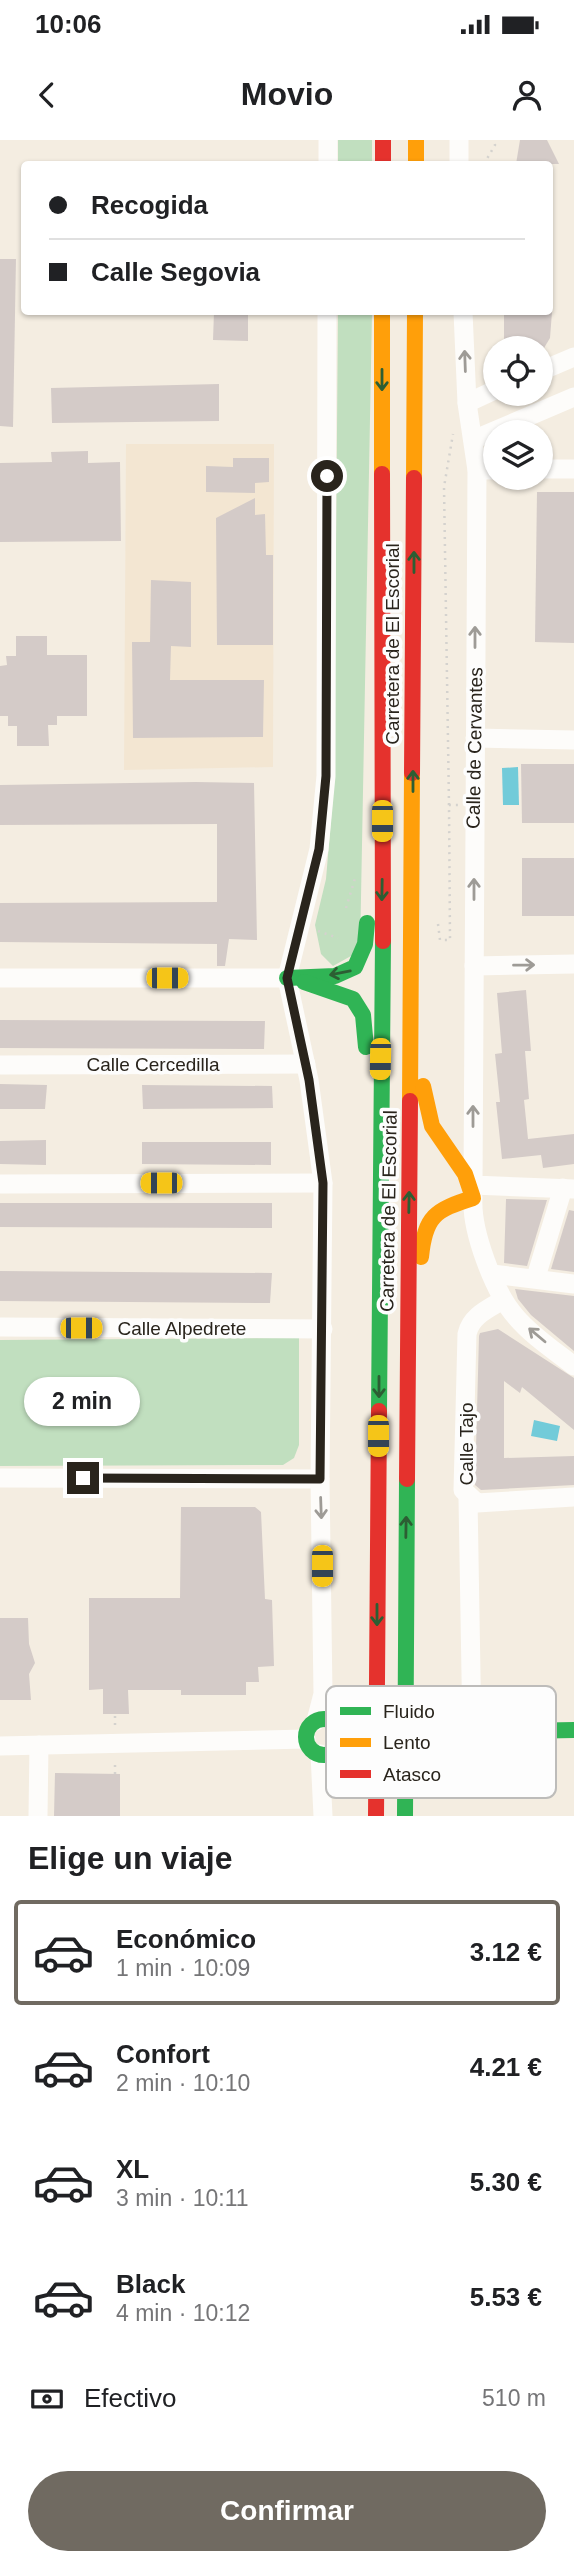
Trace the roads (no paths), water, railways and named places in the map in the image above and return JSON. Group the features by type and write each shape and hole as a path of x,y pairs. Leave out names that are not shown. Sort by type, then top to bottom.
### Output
{"main road":[{"path":"383,140 383,161"},
{"path":"416,140 416,161"},
{"name":"Carretera de El Escorial","path":"377,1686 383,876 382,315"},
{"name":"Carretera de El Escorial","path":"406,1686 415,315"},
{"path":"287,978 355,970 363,960 366,949 381,601"},
{"path":"287,978 343,992 355,1000 366,1020 366,1267 379,1357"},
{"path":"407,1447 422,1233 427,1219 439,1208 473,1191 437,1137 425,1106 412,1021"},
{"path":"326,1721 316,1721 310,1725 306,1739 314,1751 326,1753"},
{"path":"556,1731 574,1730"},
{"name":"Carretera de El Escorial","path":"376,1798 376,1816"},
{"name":"Carretera de El Escorial","path":"405,1798 405,1816"}],"street":[{"path":"328,140 328,161"},
{"path":"459,140 459,161"},
{"path":"316,1721 323,1694 320,1479 323,1183 306,1063 287,978 319,849 326,776 327,315"},
{"name":"Calle de Cervantes","path":"463,315 467,402 473,440 483,463"},
{"path":"553,366 574,357"},
{"path":"467,402 483,395"},
{"path":"473,440 574,397"},
{"path":"553,469 574,469"},
{"name":"Calle de Cervantes","path":"485,490 473,804 472,1218 503,1300 517,1319 574,1366"},
{"path":"475,738 574,740"},
{"path":"474,966 574,964"},
{"path":"0,978 287,978"},
{"name":"Calle Cercedilla","path":"0,1065 306,1063"},
{"path":"0,1184 323,1183"},
{"path":"473,1191 568,1188 536,1277"},
{"path":"492,1274 536,1277 574,1284"},
{"name":"Calle Tajo","path":"503,1300 469,1323 463,1490 468,1498 487,1504 574,1497"},
{"name":"Calle Alpedrete","path":"0,1328 323,1329"},
{"path":"0,1478 320,1479"},
{"path":"468,1498 471,1686"},
{"path":"0,1746 306,1739"},
{"path":"38,1816 39,1745"},
{"path":"320,1754 323,1816"}],"water":[{"path":"518,767 519,805 503,805 502,768"},
{"path":"534,1420 560,1426 557,1441 531,1436"}]}
